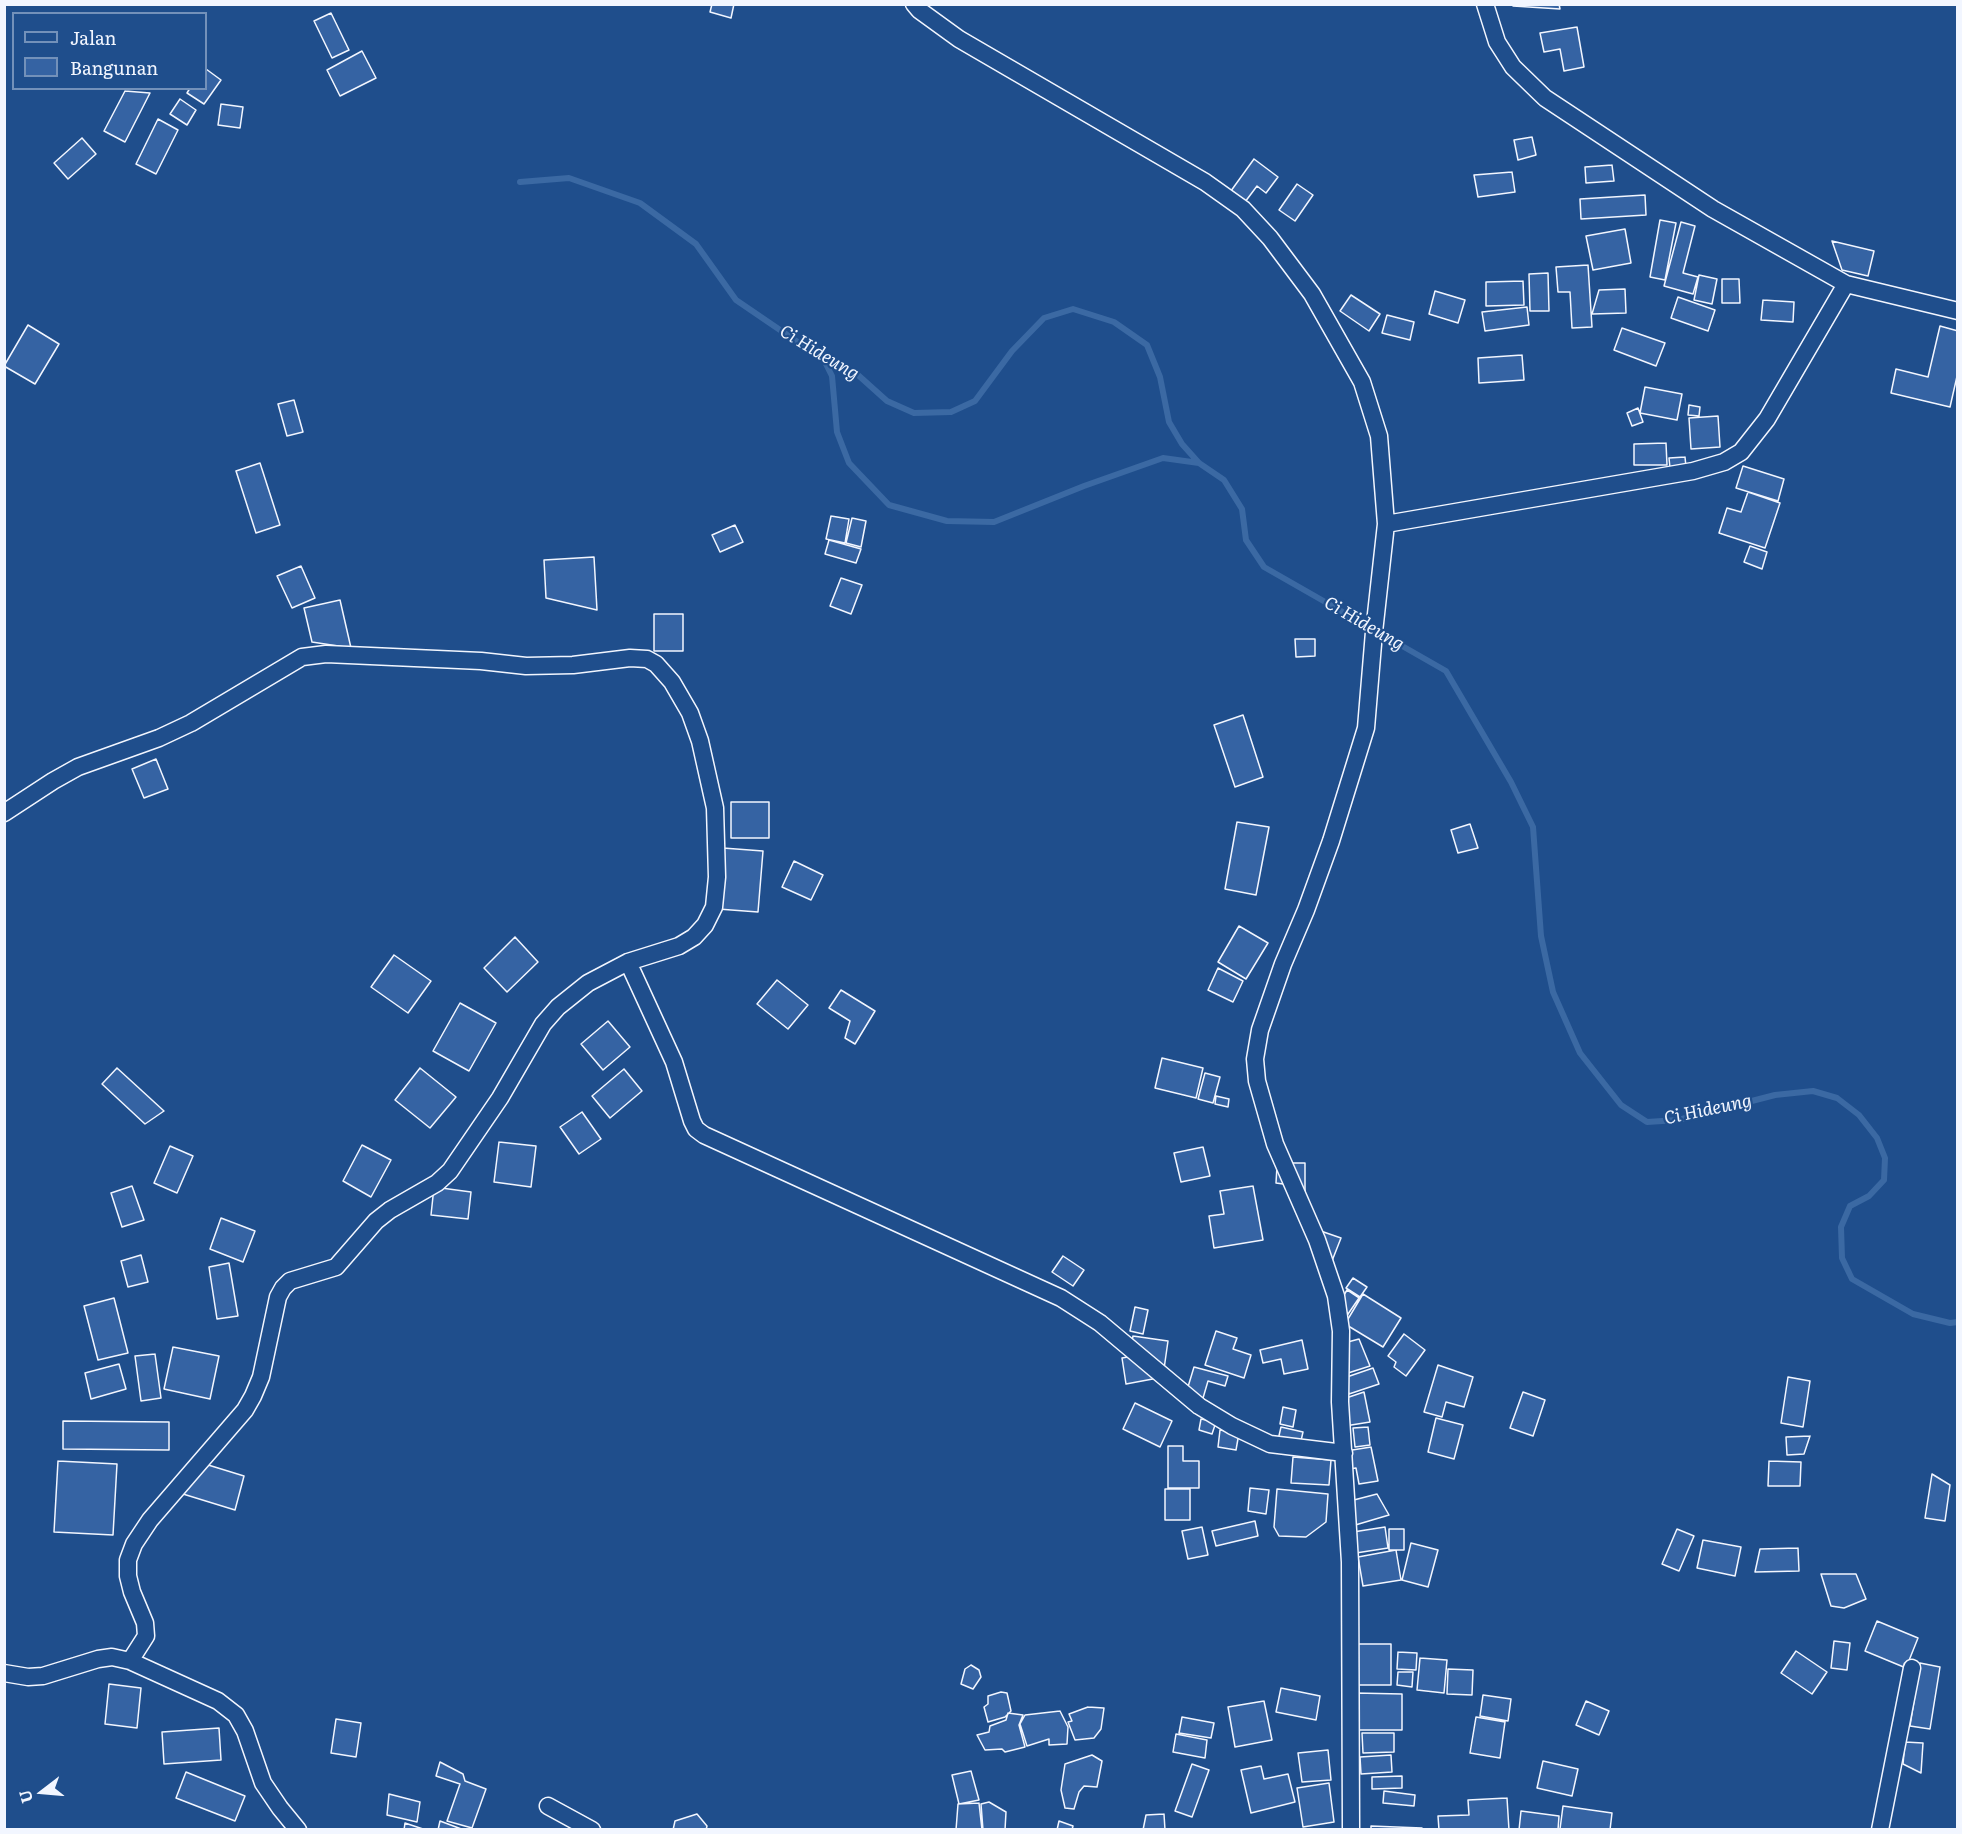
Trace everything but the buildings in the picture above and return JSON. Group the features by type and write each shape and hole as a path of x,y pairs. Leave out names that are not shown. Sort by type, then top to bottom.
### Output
{"street":[{"path":"914,4 958,39 1205,182 1243,208 1270,238 1312,294 1362,382 1379,436 1386,524 1366,728 1331,842 1283,964 1260,1030 1255,1059 1257,1081 1275,1144 1317,1240 1336,1296 1341,1331 1341,1402 1350,1562 1351,1830"},
{"path":"1485,4 1497,42 1513,67 1545,98 1713,209 1846,284 1958,311"},
{"path":"1386,524 1693,471 1724,462 1741,452 1767,418 1846,284"},
{"path":"4,813 78,767 159,738 191,723 302,657 326,654 482,661 525,666 573,665 630,658 647,659 656,664 672,682 690,713 700,741 715,808 717,877 714,907 705,925 694,937 679,946 628,962 588,983 558,1006 543,1024 500,1098 450,1171 437,1183 390,1210 376,1221 336,1266 290,1281 283,1288 278,1297 261,1377 254,1396 245,1410 150,1520 131,1552 128,1560 128,1576 145,1623 146,1636 130,1661"},
{"path":"628,962 674,1062 692,1121 696,1129 704,1135 1061,1298 1100,1323 1199,1407 1232,1426 1270,1444 1344,1453"},
{"path":"4,1673 28,1677 44,1676 98,1659 112,1658 130,1661 218,1701 236,1714 245,1731 263,1783 298,1830"},
{"path":"1880,1830 1912,1668"},
{"path":"549,1806 592,1830"}],"waterway":[{"name":"Ci Hideung","path":"520,182 569,178 640,203 696,244 736,300 824,360 858,375 887,401 914,413 951,412 975,401 1012,351 1044,318 1073,309 1114,322 1147,345 1160,377 1169,422 1182,444 1199,463 1224,480 1242,509 1246,540 1264,567 1446,671 1511,782 1533,827 1541,936 1553,992 1580,1053 1621,1105 1647,1122 1678,1120 1775,1095 1813,1091 1837,1098 1859,1115 1877,1138 1885,1158 1884,1180 1869,1196 1850,1206 1841,1227 1842,1258 1852,1279 1913,1314 1950,1323 1958,1322"},
{"path":"824,360 832,376 837,432 849,463 889,505 947,521 994,522 1163,458 1199,463"}]}
